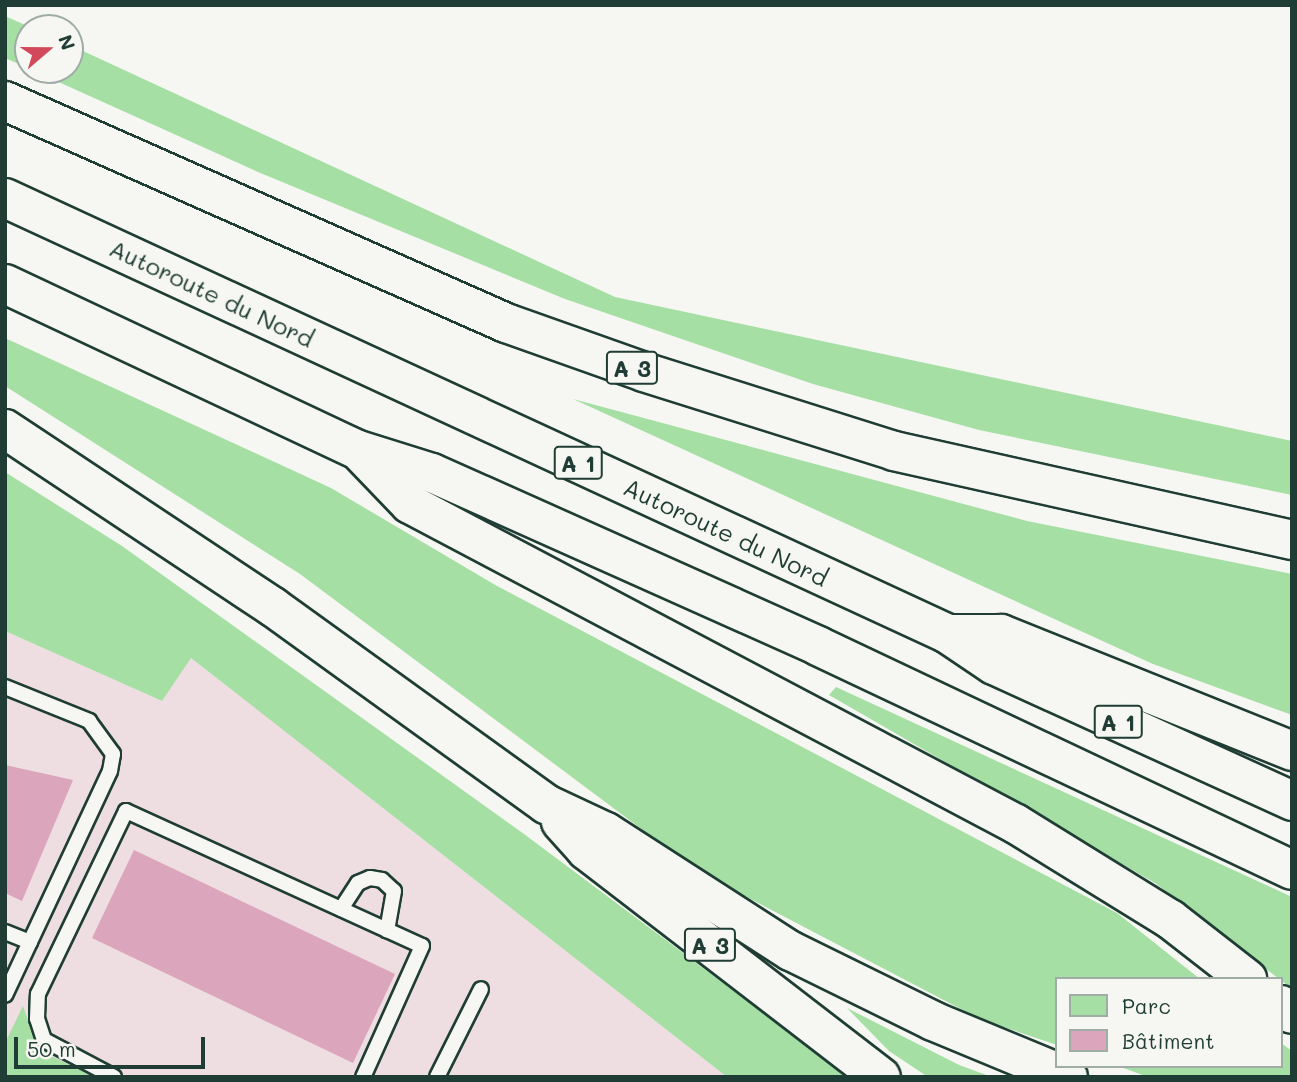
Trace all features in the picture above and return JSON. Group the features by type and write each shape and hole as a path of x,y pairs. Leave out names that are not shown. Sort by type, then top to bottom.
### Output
{"highway":[{"name":"A 3","path":"5,101 482,312 644,372 894,452 1292,540"},
{"name":"Autoroute du Nord","path":"5,198 948,634 994,665 1292,801"},
{"name":"A 1","path":"5,284 358,450 432,473 818,646 1292,870"},
{"name":"A 3","path":"5,429 273,607 546,804 586,850 881,1077"},
{"path":"358,450 410,504 1016,824 1170,919 1244,977"},
{"path":"948,634 1001,634 1292,751"},
{"path":"546,804 606,832 791,951 933,1021 1068,1077"}],"lane":[{"path":"5,687 89,721 113,754 110,771 5,995"},
{"path":"114,1077 44,1040 37,1019 38,994 126,811 422,946 363,1077"},
{"path":"341,909 358,883 370,878 382,880 394,891 387,930"},
{"path":"5,932 30,942"},
{"path":"437,1077 481,989"}],"shaded area":[{"path":"5,631 162,701 190,657 727,1077 5,1077"}],"green space":[{"path":"5,16 14,20 14,62 5,58"},
{"path":"84,51 615,297 1292,441 1292,495 979,430 813,384 565,299 258,172 63,84 84,84"},
{"path":"5,338 331,488 497,586 1117,913 1197,977 1056,977 1056,1045 980,1019 699,872 300,574 5,386"},
{"path":"573,399 1027,521 1292,574 1292,715 1153,664"},
{"path":"5,472 122,546 524,834 849,1077 727,1077 191,658 162,701 5,631"},
{"path":"836,687 1292,897 1292,989 1283,982 1283,977 1276,977 1155,883 829,695"},
{"path":"23,1006 36,1043 53,1057 95,1077 5,1077 5,1043"},
{"path":"847,1008 959,1065 992,1077 928,1077 889,1051"},
{"path":"1283,1044 1292,1051 1292,1077 1148,1077 1123,1068 1283,1068"}],"building":[{"path":"5,765 73,780 22,901 5,893"},
{"path":"134,850 395,974 353,1063 92,938"}]}
